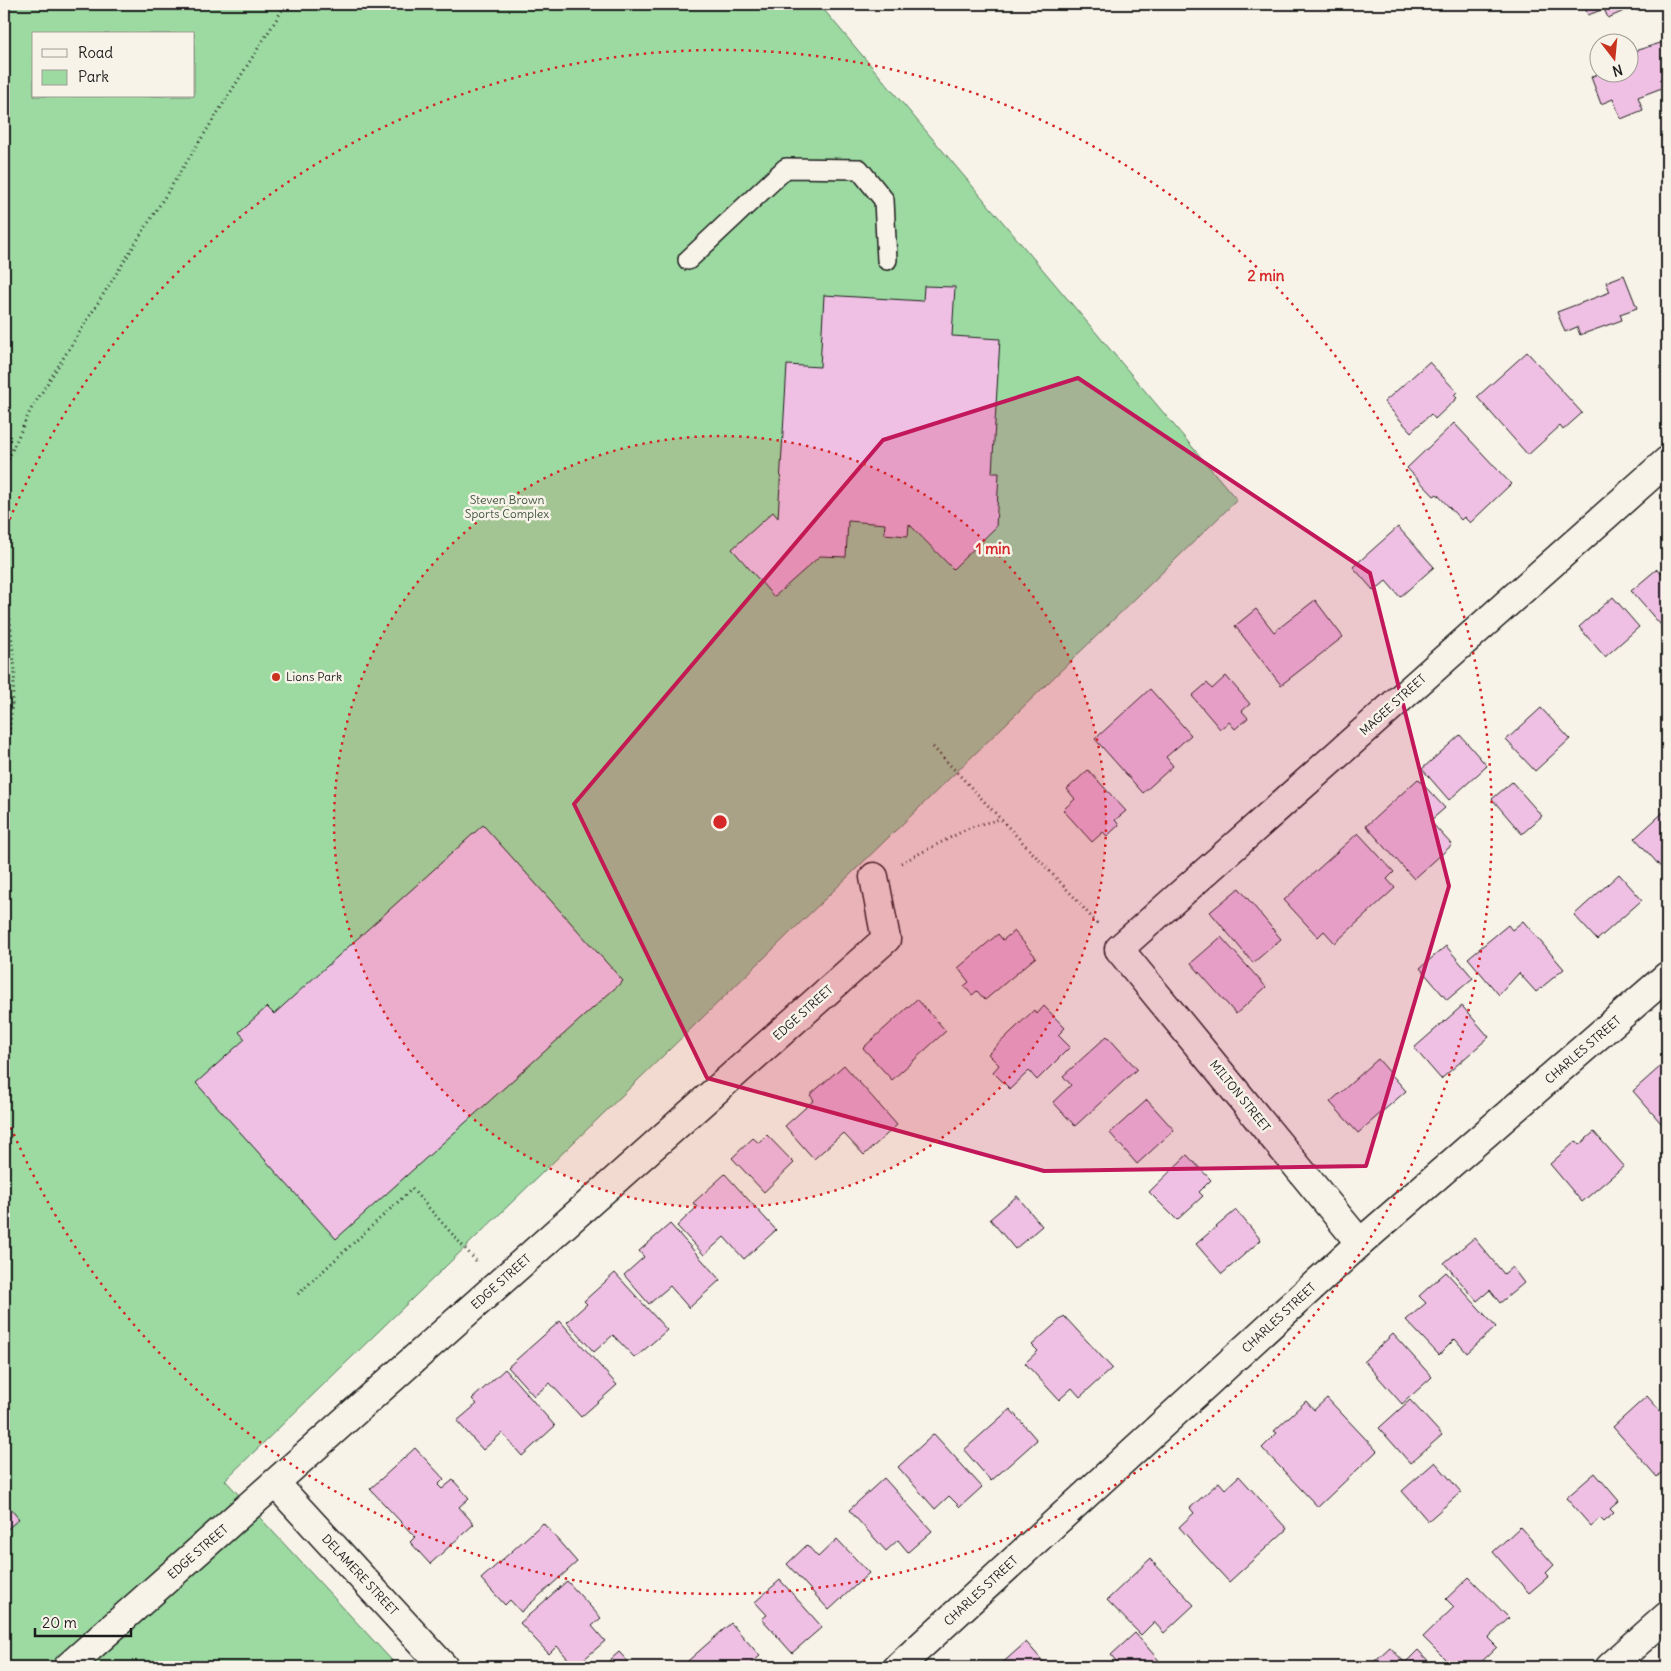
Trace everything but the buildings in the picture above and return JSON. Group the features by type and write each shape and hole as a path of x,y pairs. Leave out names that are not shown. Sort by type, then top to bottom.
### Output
{"street":[{"name":"MAGEE STREET","path":"1119,949 1667,460"},
{"name":"EDGE STREET","path":"68,1667 276,1484 886,939 874,877"},
{"name":"MILTON STREET","path":"1119,949 1360,1243"},
{"name":"CHARLES STREET","path":"898,1667 1360,1243 1667,976"},
{"name":"DELAMERE STREET","path":"276,1484 444,1667"},
{"path":"1610,1667 1667,1616"}],"lane":[{"path":"688,260 786,168 858,169 884,200 887,260"}],"path":[{"path":"4,468 30,411 286,4"},
{"path":"4,559 14,672 4,788"},
{"path":"933,747 1074,897 1119,949"},
{"path":"874,877 971,827 1000,819"},
{"path":"298,1294 412,1189 498,1285"}],"highlighted area":[{"path":"1078,378 1370,573 1449,886 1366,1166 1044,1171 707,1078 574,804 883,440"}],"green space":[{"name":"Steven Brown Sports Complex","path":"4,4 819,4 1237,500 225,1480 398,1667 4,1667"}],"place":[{"name":"Lions Park","path":"276,677"}]}
